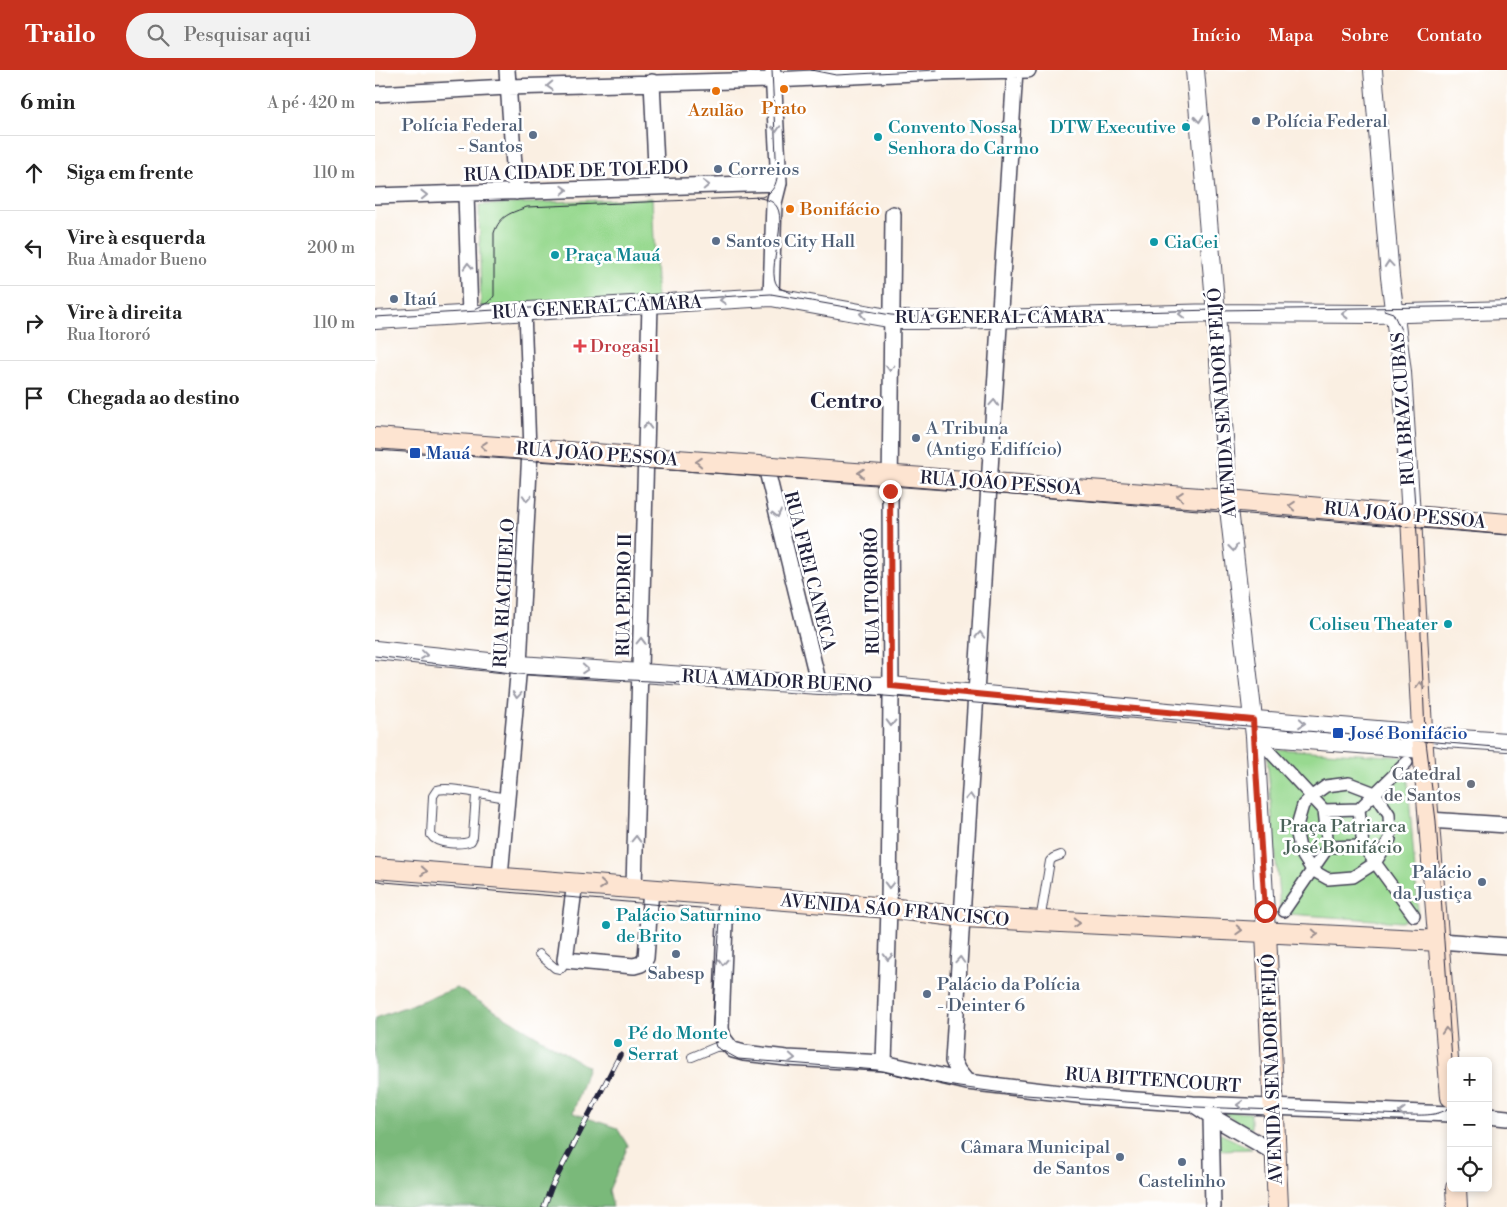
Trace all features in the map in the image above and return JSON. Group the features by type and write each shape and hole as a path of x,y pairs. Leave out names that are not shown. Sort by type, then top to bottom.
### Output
{"main road":[{"name":"RUA JOÃO PESSOA","path":"375,438 1229,500 1507,524"},
{"name":"RUA BRAZ CUBAS","path":"1411,516 1423,742"},
{"path":"1423,742 1448,1057"},
{"name":"AVENIDA SÃO FRANCISCO","path":"375,868 500,876 889,908 963,917 1266,932"},
{"path":"1266,932 1440,941"},
{"name":"AVENIDA SENADOR FEIJÓ","path":"1266,932 1278,1207"},
{"path":"1456,1192 1457,1207"}],"street":[{"path":"507,70 516,192"},
{"path":"939,1076 949,1068 953,1061 1015,70"},
{"path":"375,94 774,75 1028,70"},
{"name":"AVENIDA SENADOR FEIJÓ","path":"1195,70 1216,313 1229,500 1254,728"},
{"name":"RUA BRAZ CUBAS","path":"1373,70 1393,313 1396,321 1401,372 1411,516"},
{"path":"771,297 774,203 779,183 774,75"},
{"path":"652,82 657,187"},
{"name":"RUA CIDADE DE TOLEDO","path":"375,196 779,183"},
{"path":"465,194 470,315"},
{"name":"RUA ITORORÓ","path":"884,1063 889,908 893,214"},
{"name":"RUA GENERAL CÂMARA","path":"375,320 771,297 891,319 953,320 1216,313 1373,314 1507,310"},
{"name":"RUA PEDRO II","path":"565,960 634,966 641,964 646,958 642,888 641,673 650,304"},
{"name":"RUA RIACHUELO","path":"500,876 519,665 530,450 525,311"},
{"name":"RUA FREI CANECA","path":"766,467 819,685"},
{"name":"RUA AMADOR BUENO","path":"375,650 519,665 819,685 891,686 976,694 1254,728"},
{"path":"1254,728 1423,742 1444,738 1507,742"},
{"path":"1254,728 1324,810 1328,847 1284,911"},
{"path":"1254,728 1266,932"},
{"path":"1324,810 1359,809 1407,762"},
{"path":"1349,783 1375,793 1389,814 1390,839 1375,863 1353,877 1328,879 1312,870 1301,853 1295,829 1303,805 1312,796 1326,786 1349,783"},
{"path":"1359,809 1363,846 1414,916"},
{"path":"1429,820 1507,825"},
{"path":"1328,847 1363,846"},
{"path":"565,960 575,882"},
{"path":"726,896 721,1018 723,1038 729,1046"},
{"path":"1440,941 1507,946"},
{"name":"RUA BITTENCOURT","path":"729,1046 733,1050 744,1053 787,1058 884,1063 967,1082 1094,1097 1193,1104 1447,1114"},
{"path":"953,1061 967,1082"},
{"path":"1193,1104 1275,1153"},
{"path":"1211,1116 1213,1207"},
{"path":"1492,1116 1507,1118"}],"lane":[{"path":"476,794 473,837 471,841 467,843 433,839 431,835 433,796 437,790 442,789 507,798"},
{"path":"1040,921 1050,861 1061,856"},
{"path":"539,954 555,968 560,969 563,967 565,960"},
{"path":"692,1057 717,1048 729,1046"}],"green space":[{"path":"652,198 657,302 481,308 479,205"},
{"name":"Praça Patriarca José Bonifácio","path":"1270,750 1406,757 1417,914 1402,922 1289,914 1280,907 1267,757"},
{"path":"457,988 588,1067 573,1113 617,1128 628,1146 609,1190 613,1207 375,1207 375,1018"},
{"path":"1219,1111 1251,1113 1251,1129"},
{"path":"1217,1132 1252,1149 1219,1150"}],"tram line":[{"path":"475,309 489,302 494,296 494,233 499,222 516,211 527,207 762,197 768,194 774,187 777,178 772,70"},
{"path":"811,70 836,75 937,70"},
{"path":"756,197 771,201 777,207 780,215 774,263 775,282 780,288 791,293"},
{"path":"375,317 771,294 891,315 921,317 1507,306"},
{"path":"1384,310 1393,313 1401,330 1405,361 1417,535 1425,734 1436,821 1452,1057"},
{"path":"375,450 890,485 1507,535"},
{"path":"375,656 519,674 779,688 1507,748"},
{"path":"375,880 700,908 713,911 720,920 712,1034 716,1047 738,1059 877,1070 959,1087 1011,1094 1197,1107 1418,1115 1436,1114 1447,1110"}],"railway":[{"path":"544,1207 551,1188 620,1055"}],"place":[{"name":"Prato","path":"784,89"},
{"name":"Azulão","path":"716,91"},
{"name":"Polícia Federal","path":"1256,121"},
{"name":"DTW Executive","path":"1186,127"},
{"name":"Polícia Federal - Santos","path":"533,135"},
{"name":"Convento Nossa Senhora do Carmo","path":"878,137"},
{"name":"Correios","path":"718,169"},
{"name":"Bonifácio","path":"790,209"},
{"name":"Santos City Hall","path":"716,241"},
{"name":"CiaCei","path":"1154,242"},
{"name":"Praça Mauá","path":"555,255"},
{"name":"Itaú","path":"394,299"},
{"name":"Drogasil","path":"580,346"},
{"name":"A Tribuna (Antigo Edifício)","path":"916,438"},
{"name":"Mauá","path":"415,453"},
{"name":"Coliseu Theater","path":"1448,624"},
{"name":"José Bonifácio","path":"1338,733"},
{"name":"Catedral de Santos","path":"1471,784"},
{"name":"Palácio da Justiça","path":"1482,882"},
{"name":"Palácio Saturnino de Brito","path":"606,925"},
{"name":"Sabesp","path":"676,954"},
{"name":"Palácio da Polícia - Deinter 6","path":"927,994"},
{"name":"Pé do Monte Serrat","path":"618,1043"},
{"name":"Câmara Municipal de Santos","path":"1120,1157"},
{"name":"Castelinho","path":"1182,1162"}],"district":[{"name":"Centro","path":"846,400"}],"route":[{"path":"890,491 891,686 1253,720 1265,911"}]}
